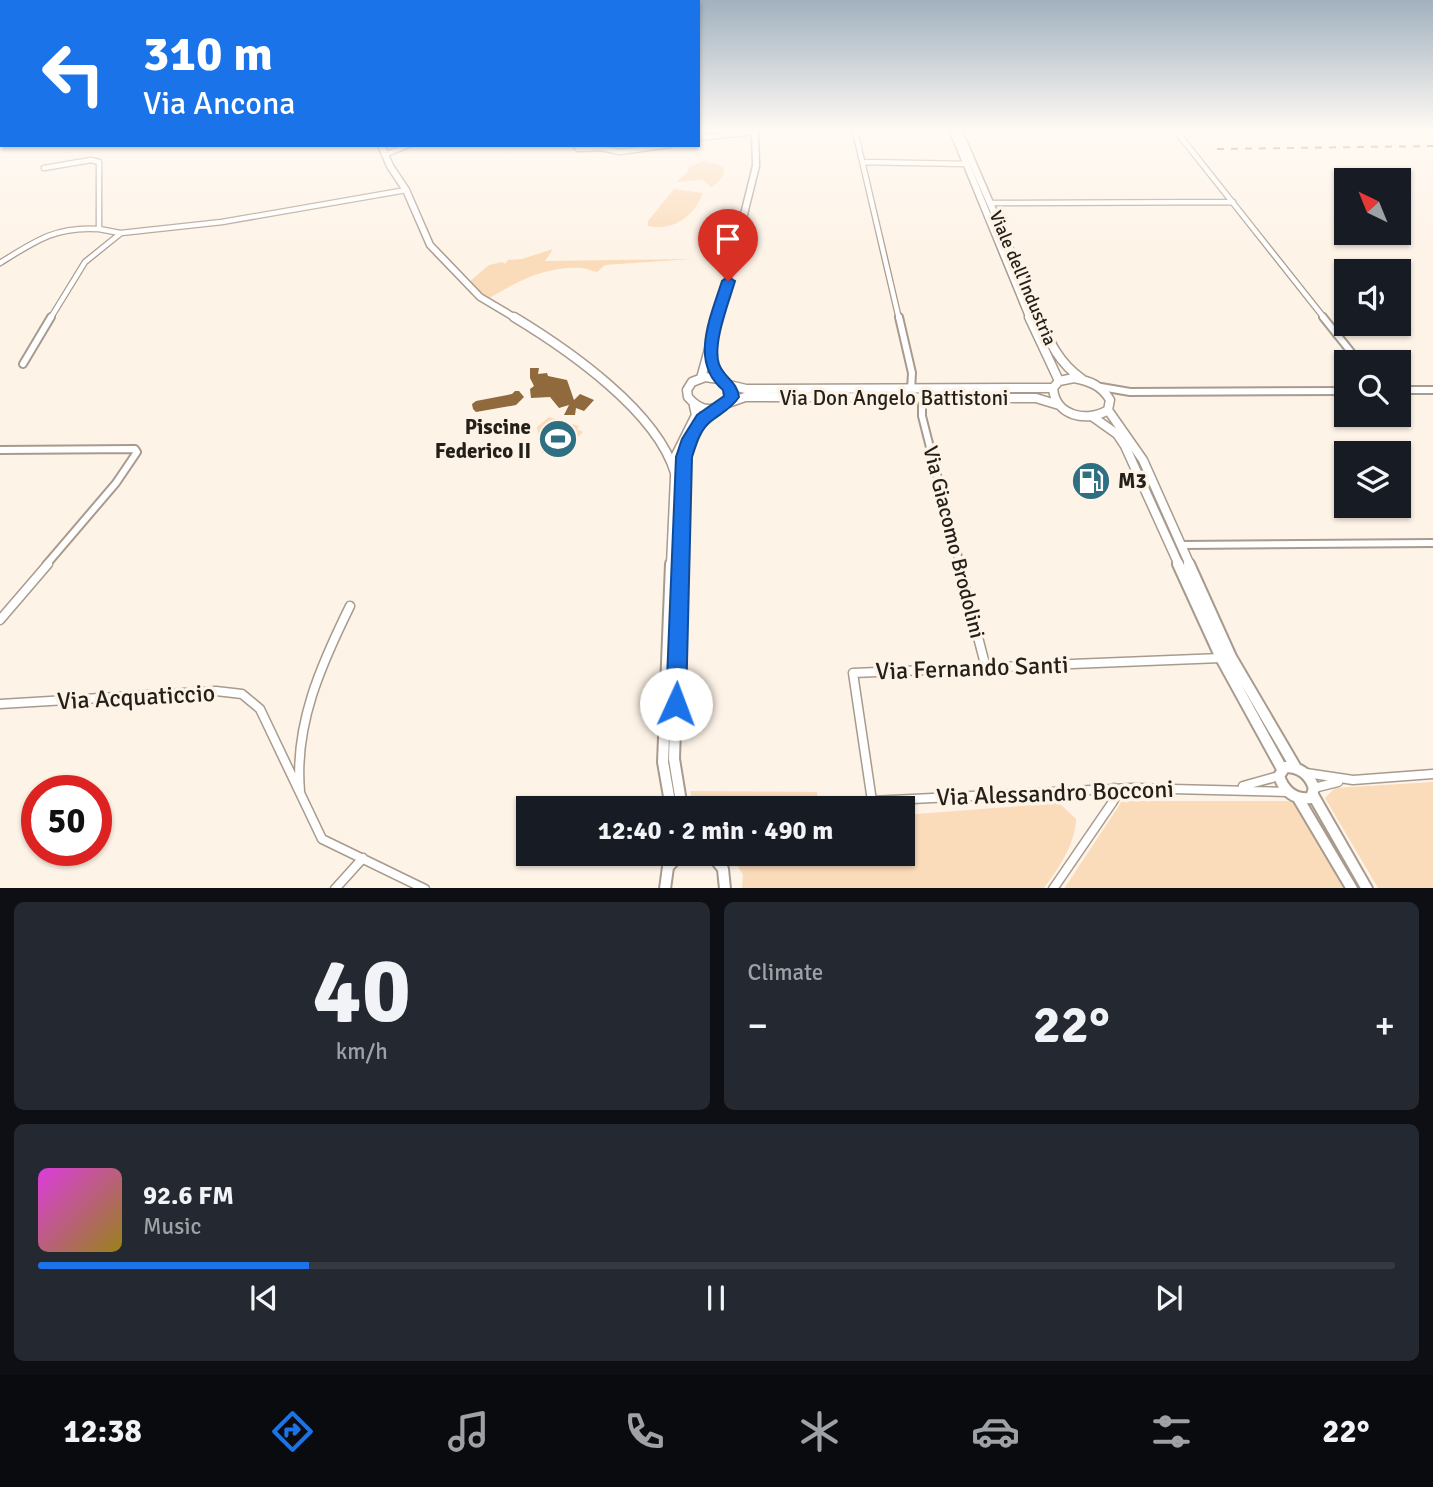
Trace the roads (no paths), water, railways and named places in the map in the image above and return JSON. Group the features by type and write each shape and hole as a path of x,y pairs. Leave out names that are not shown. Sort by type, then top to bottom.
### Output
{"main road":[{"path":"395,172 406,190 430,245 457,275 480,297 562,346 618,393 648,424 671,459 675,473"},
{"path":"701,378 754,172"},
{"name":"Viale dell'Industria","path":"971,172 1042,349 1056,371 1056,384"},
{"name":"Viale dell'Industria","path":"977,172 1054,352 1069,370 1082,379"},
{"path":"713,335 711,362 719,379"},
{"path":"669,796 663,762 676,454 696,415 694,406 688,399 690,385 701,378 719,379 729,384 732,394 728,402 702,419 690,439 684,457 674,759 680,796"},
{"name":"Via Don Angelo Battistoni","path":"728,402 745,397 1033,390 1082,379 1101,387"},
{"name":"Via Don Angelo Battistoni","path":"729,384 746,389 1036,398 1059,405 1075,415 1093,417 1109,405"},
{"path":"1056,384 1053,393 1059,405"},
{"path":"1101,387 1143,460 1231,657 1314,792 1367,888"},
{"path":"694,406 715,409"},
{"path":"1093,417 1117,434 1125,446 1221,657 1293,795 1312,818 1352,888"},
{"path":"1281,773 1300,770"},
{"path":"1293,795 1307,799 1314,792"},
{"path":"665,888 666,873 670,866"},
{"path":"721,866 725,888"}],"street":[{"path":"99,229 101,172"},
{"name":"Via Giacomo Brodolini","path":"865,172 922,416 986,668"},
{"path":"1209,172 1350,350"},
{"path":"0,263 57,230 69,227 121,233 222,222 406,190"},
{"path":"991,204 1233,202"},
{"path":"23,364 85,262 121,233"},
{"name":"Via Don Angelo Battistoni","path":"1101,387 1130,393 1334,391"},
{"path":"1411,390 1433,390"},
{"name":"Via Don Angelo Battistoni","path":"1109,405 1130,393"},
{"path":"0,450 135,449 137,452 116,483 0,620"},
{"path":"1181,545 1433,543"},
{"path":"300,797 298,756 310,701 350,606"},
{"name":"Via Fernando Santi","path":"871,796 853,673 1221,657"},
{"name":"Via Acquaticcio","path":"0,704 216,691 242,694 260,709 322,839 425,888"},
{"path":"1300,770 1324,779 1433,775"},
{"name":"Via Alessandro Bocconi","path":"1238,788 1281,773"},
{"path":"1314,792 1347,779"},
{"name":"Via Alessandro Bocconi","path":"915,799 1114,789 1238,788 1293,795"},
{"path":"1053,888 1112,803 1116,796 1114,789"},
{"path":"335,888 363,858"}],"place":[{"name":"Piscine Federico II","path":"558,439"},
{"name":"M3","path":"1091,481"}]}
